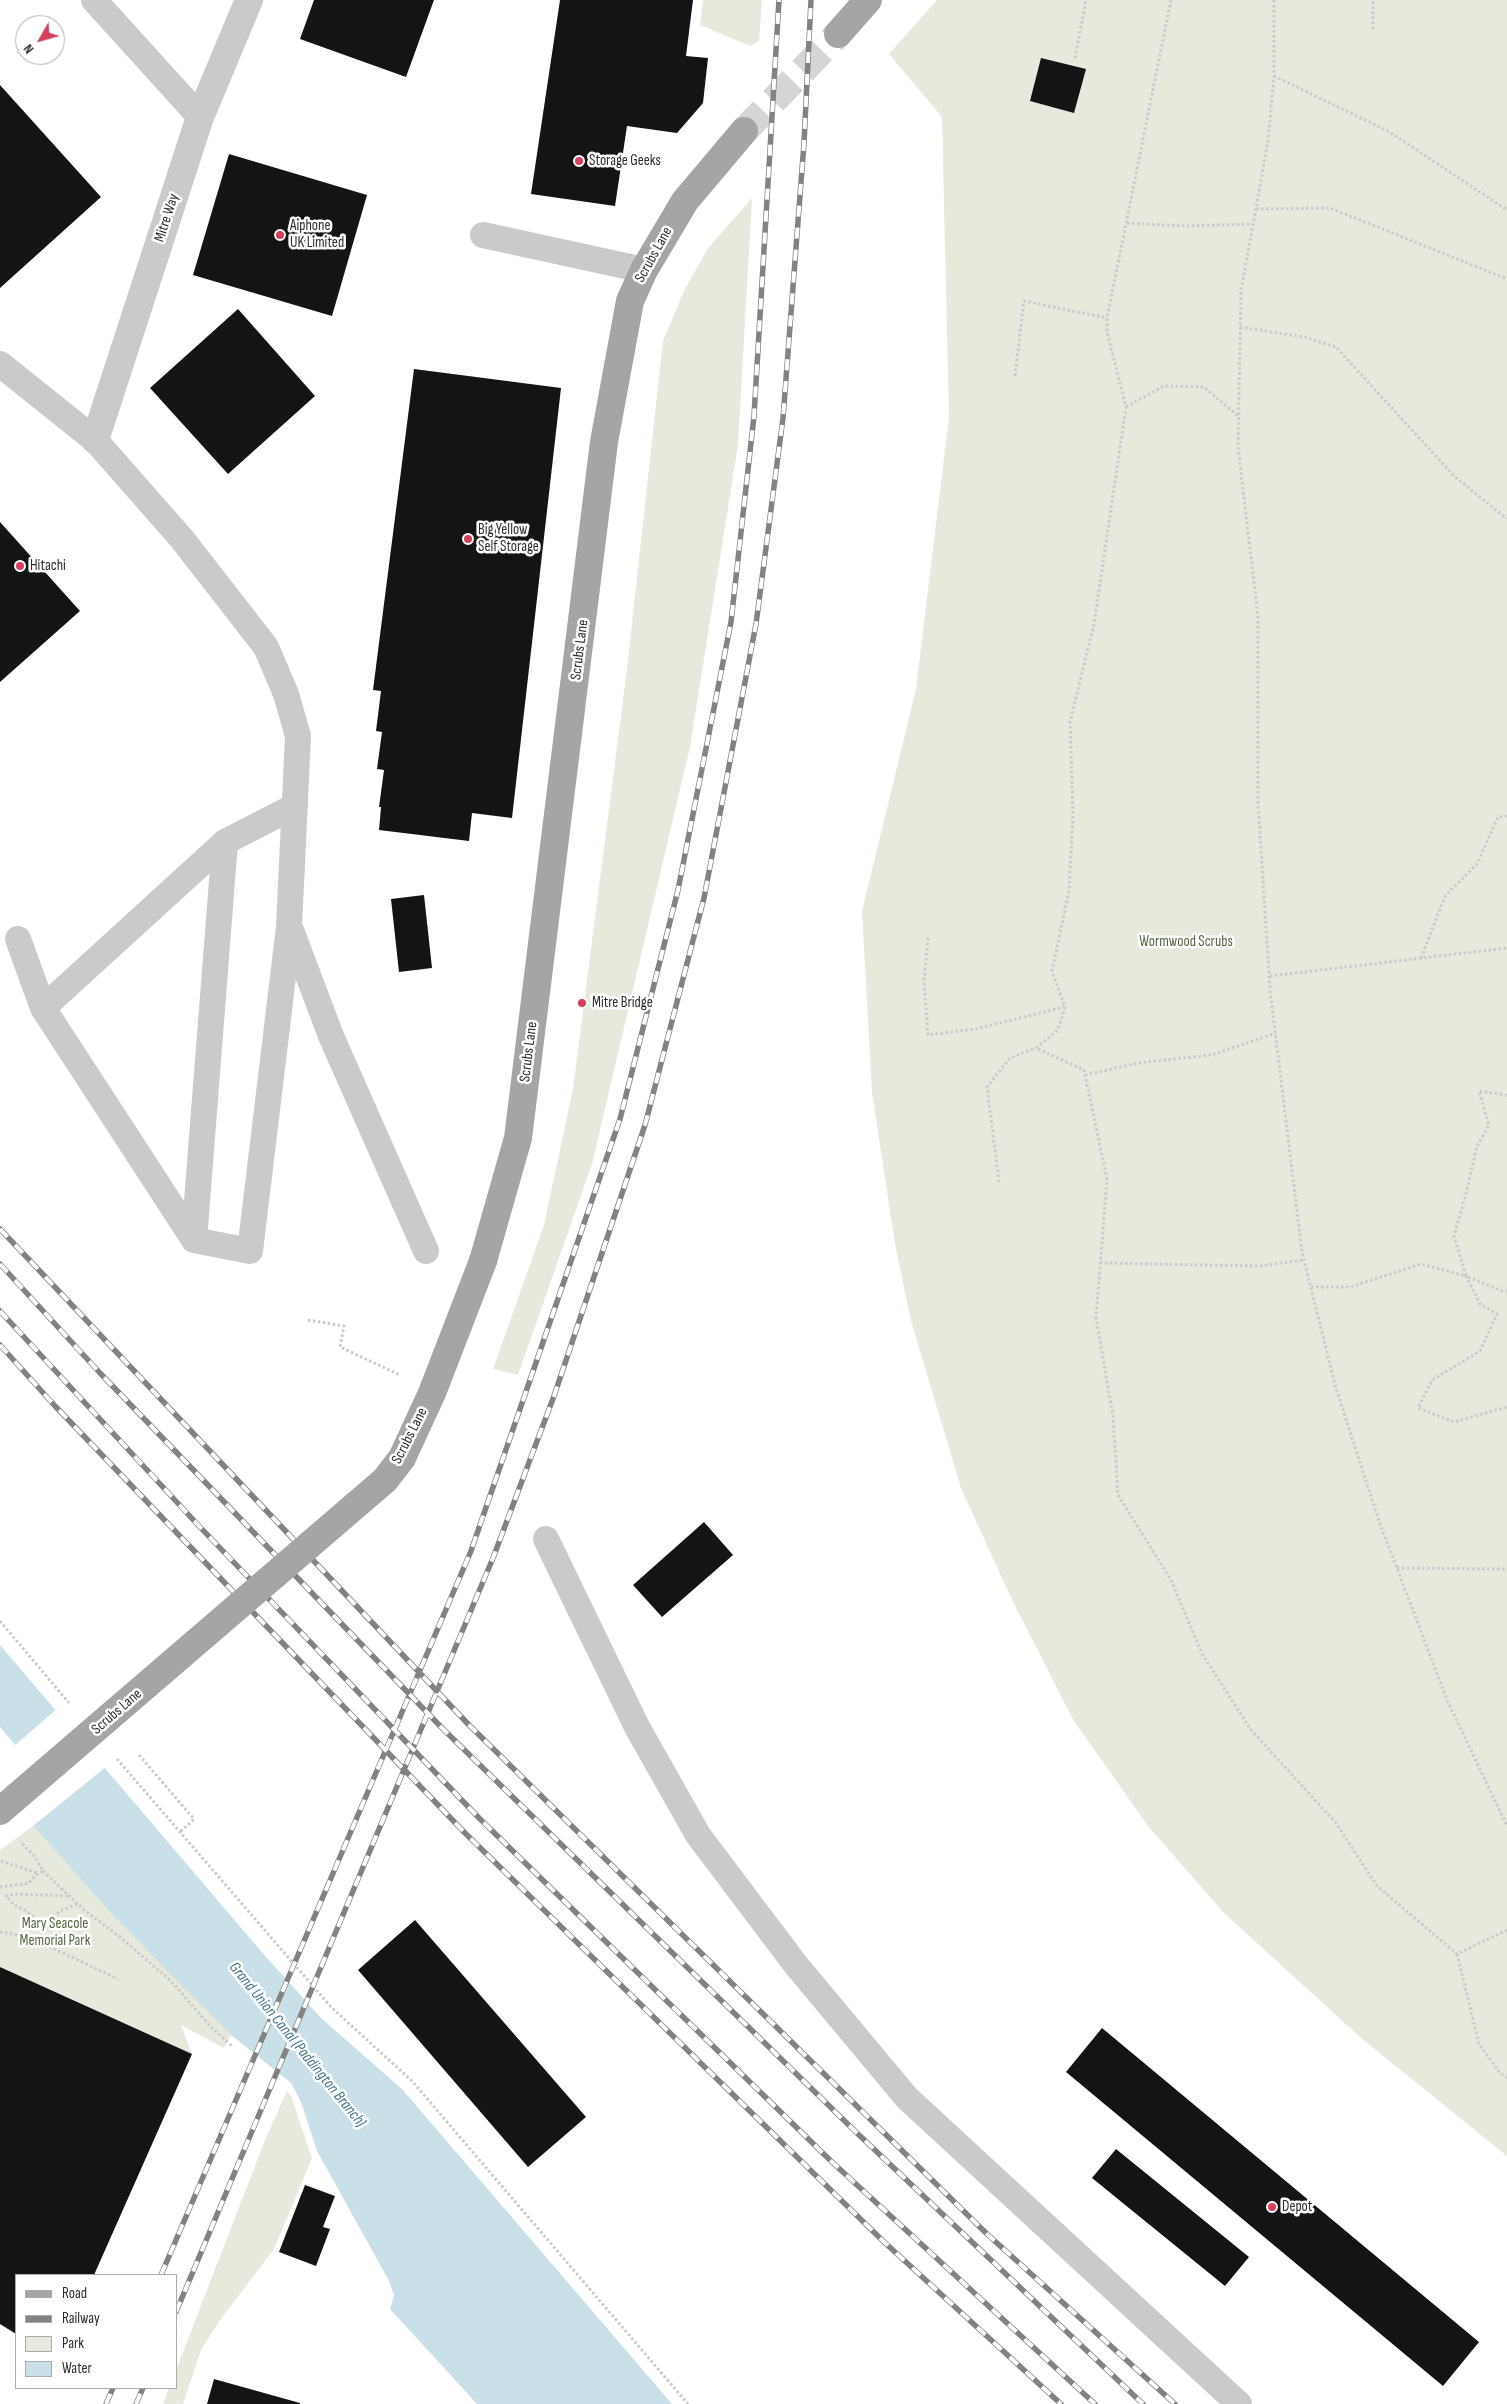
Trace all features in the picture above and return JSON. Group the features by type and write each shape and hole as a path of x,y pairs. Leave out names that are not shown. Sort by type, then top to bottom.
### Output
{"main road":[{"path":"838,34 868,0"},
{"name":"Scrubs Lane","path":"0,1811 385,1480 402,1458 432,1393 483,1260 518,1138 604,442 630,301 644,270 685,201 744,131"}],"street":[{"name":"Mitre Way","path":"95,440 200,117 249,0"}],"lane":[{"path":"94,0 200,117"},
{"path":"483,235 644,270"},
{"path":"0,364 95,440 182,540 266,647 286,694 298,736 289,927 250,1251 194,1240 43,1008 18,939"},
{"path":"43,1008 225,842 295,806"},
{"path":"194,1240 225,842"},
{"path":"289,927 331,1036 426,1251"},
{"path":"546,1539 633,1718 698,1835 796,1965 907,2098 1239,2404"}],"path":[{"path":"1075,58 1086,0"},
{"path":"999,1182 987,1087 1010,1058 1036,1048 1058,1030 1065,1007 1052,971 1069,892 1073,814 1070,722 1094,624 1126,407 1106,318 1127,224 1171,0"},
{"path":"1274,0 1274,76 1268,141 1241,291 1238,447 1258,616 1258,802 1270,976 1304,1260 1335,1385 1379,1521 1447,1700 1507,1826"},
{"path":"1373,29 1374,0"},
{"path":"1274,76 1388,131 1507,210"},
{"path":"1256,209 1330,208 1507,279"},
{"path":"1127,224 1185,226 1253,224"},
{"path":"1015,376 1024,301 1106,318"},
{"path":"1240,328 1304,337 1336,347 1454,476 1507,519"},
{"path":"1126,407 1164,386 1204,387 1238,416"},
{"path":"1421,958 1445,896 1477,864 1498,817 1507,816"},
{"path":"928,938 924,981 928,1035 975,1029 1065,1007"},
{"path":"1270,976 1507,948"},
{"path":"1085,1075 1138,1063 1211,1055 1276,1033"},
{"path":"1036,1048 1084,1070 1106,1179 1096,1318 1113,1416 1118,1496 1170,1580 1202,1654 1251,1730 1336,1823 1377,1886 1457,1954 1479,2044 1500,2073 1507,2078"},
{"path":"1507,1095 1479,1091 1489,1126 1477,1146 1454,1236 1466,1276 1480,1304 1497,1314 1480,1351 1432,1380 1418,1408 1454,1422 1507,1407"},
{"path":"1100,1263 1259,1266 1304,1260"},
{"path":"1311,1287 1350,1286 1421,1264 1466,1276 1502,1291 1507,1291"},
{"path":"308,1320 344,1326 340,1347 394,1371"},
{"path":"1397,1568 1507,1569"},
{"path":"0,1621 74,1708"},
{"path":"111,1752 331,2007 412,2081 688,2404"},
{"path":"139,1755 194,1820 179,1833"},
{"path":"18,1838 35,1857 43,1871 68,1896 171,1981 210,2027 234,2047"},
{"path":"1,1861 38,1873"},
{"path":"0,1887 29,1883 38,1873 43,1871"},
{"path":"45,1927 27,1911 14,1905 6,1896 14,1894 68,1896"},
{"path":"77,1904 60,1912 45,1927 41,1932 44,1944 118,1979"},
{"path":"1457,1954 1507,1930"},
{"path":"0,1932 42,1939"}],"green space":[{"path":"703,0 762,0 759,41 750,46 700,25"},
{"name":"Wormwood Scrubs","path":"937,0 1507,0 1507,2156 1361,2038 1223,1912 1148,1826 1074,1721 1012,1600 961,1488 911,1321 895,1244 872,1092 862,911 916,689 949,417 942,117 889,54"},
{"path":"752,198 738,445 690,747 592,1164 518,1375 493,1369 544,1225 573,1089 627,669 663,341 684,291 708,248"},
{"name":"Mary Seacole Memorial Park","path":"33,1826 109,1911 231,2035 224,2048 181,2025 192,2054 0,1967 0,1850"},
{"path":"287,2091 291,2096 312,2158 274,2249 220,2320 201,2350 183,2404 163,2404 169,2389 178,2389 178,2365 265,2140"}],"water":[{"name":"Grand Union Canal (Paddington Branch)","path":"0,1645 260,1950 321,2018 402,2089 672,2404 477,2404 390,2309 394,2295 389,2281 317,2151 301,2102 291,2083 231,2035 109,1911 33,1826 44,1779 0,1727"}],"pier":[{"path":"58,1708 107,1766 33,1826 31,1823 41,1780 13,1747"}],"building":[{"path":"314,0 434,0 406,77 300,39"},
{"path":"560,0 693,0 686,56 708,58 703,103 677,133 627,126 615,206 531,194"},
{"path":"1041,58 1086,69 1074,113 1030,101"},
{"path":"0,85 101,197 0,288"},
{"name":"Aiphone UK Limited","path":"229,154 367,195 332,316 193,275"},
{"path":"238,309 315,396 228,474 150,388"},
{"name":"Big Yellow Self Storage","path":"414,369 561,388 512,818 472,813 469,841 379,830 381,807 379,807 384,770 377,769 382,732 376,731 381,691 373,690"},
{"name":"Hitachi","path":"0,522 80,611 0,682"},
{"path":"424,895 432,968 399,972 391,899"},
{"path":"704,1522 733,1555 662,1617 633,1585"},
{"path":"415,1920 586,2117 528,2167 358,1970"},
{"path":"0,1967 192,2054 94,2274 15,2274 15,2333 0,2324"},
{"name":"Depot","path":"1102,2028 1479,2342 1443,2386 1066,2072"},
{"path":"1116,2149 1249,2257 1225,2286 1092,2178"},
{"path":"305,2185 335,2196 323,2227 330,2229 316,2266 279,2252"},
{"path":"214,2379 300,2403 300,2404 207,2404"}],"tunnel":[{"path":"744,131 838,34"}],"railway":[{"path":"161,2274 471,1551 620,1119 678,890 731,622 754,416 779,0"},
{"path":"178,2307 493,1558 554,1396 645,1125 704,898 756,624 783,418 804,143 811,0"},
{"path":"0,1229 468,1724 987,2234 1175,2404"},
{"path":"0,1264 100,1373 443,1729 858,2134 1143,2404"},
{"path":"0,1311 198,1525 479,1818 832,2162 1095,2404"},
{"path":"0,1345 55,1406 465,1833 883,2241 1061,2404"},
{"path":"106,2404 113,2389"},
{"path":"136,2404 143,2389"}],"place":[{"name":"Storage Geeks","path":"579,161"},
{"name":"Aiphone UK Limited","path":"280,235"},
{"name":"Big Yellow Self Storage","path":"468,539"},
{"name":"Hitachi","path":"20,566"},
{"name":"Mitre Bridge","path":"582,1003"},
{"name":"Depot","path":"1272,2207"}]}
